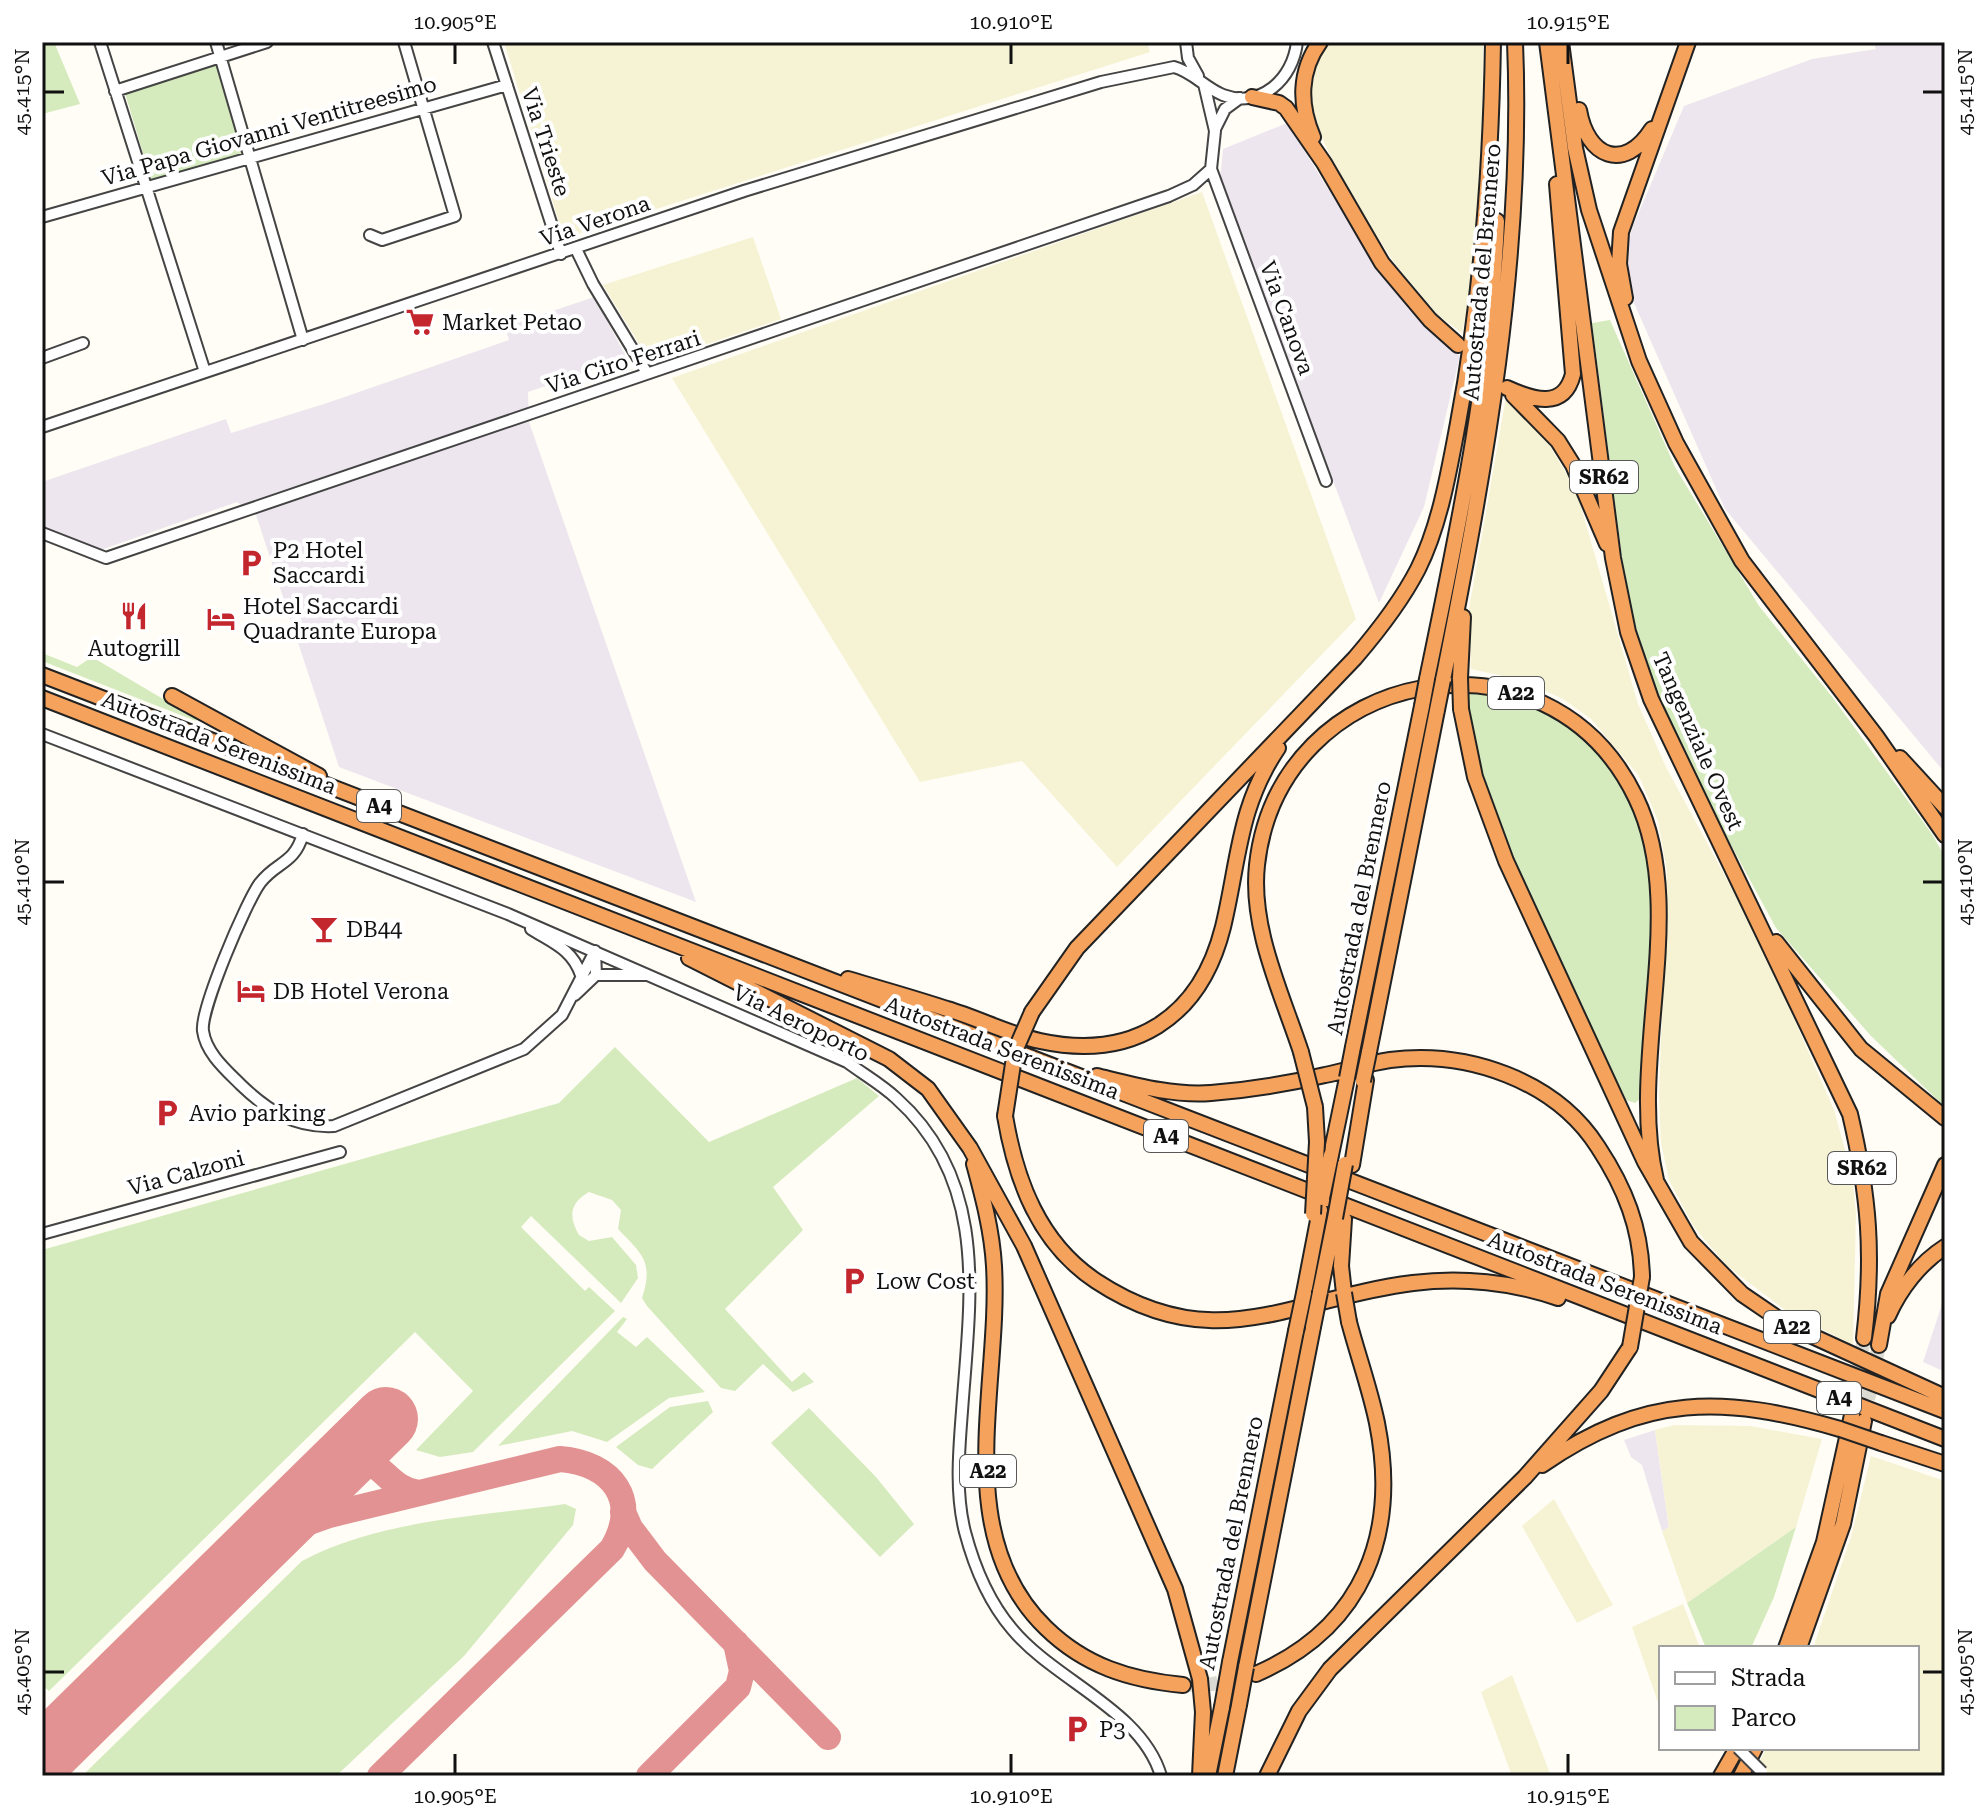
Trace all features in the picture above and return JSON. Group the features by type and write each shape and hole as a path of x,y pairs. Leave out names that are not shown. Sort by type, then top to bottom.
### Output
{"highway":[{"path":"1320,42 1304,79 1302,103 1324,163"},
{"path":"1496,42 1487,234 1469,365 1442,499 1419,567 1393,613 1298,718 1077,948 1032,1012 1015,1051 1005,1116 1012,1155 1026,1195 1044,1229 1065,1256 1113,1292 1171,1317 1243,1320 1412,1283 1474,1281 1538,1291 1643,1330 1734,1357"},
{"name":"Autostrada del Brennero","path":"1225,1776 1239,1705 1251,1670 1313,1327 1339,1219 1370,1053 1429,708 1427,679 1474,430 1490,312 1499,153 1496,42"},
{"name":"Autostrada del Brennero","path":"1208,1776 1304,1293 1316,1212 1429,708 1443,680 1493,412 1505,312 1515,175 1515,42"},
{"name":"Tangenziale Ovest","path":"1547,42 1613,558 1628,632 1651,699 1850,1114 1866,1183 1869,1223 1871,1269 1864,1338"},
{"path":"1561,42 1575,148 1589,210 1639,361 1676,443 1725,536 1814,660 1876,736 1945,835"},
{"path":"1568,42 1582,127 1595,147 1615,155 1637,149 1660,115"},
{"path":"1639,361 1620,275 1620,242 1628,206 1688,42"},
{"name":"SR62","path":"1552,80 1573,374 1565,392 1550,400 1535,400 1507,388 1558,441 1573,465 1613,558"},
{"path":"1246,98 1286,108 1324,163 1382,263 1430,320 1458,345"},
{"name":"A22","path":"1467,552 1461,709 1475,777 1502,851 1645,1162 1691,1242 1727,1281 1786,1324 1846,1354"},
{"name":"Autostrada Serenissima","path":"42,675 1037,1061 1376,1188 1945,1411"},
{"name":"A22","path":"1316,1212 1315,1107 1301,1052 1274,971 1256,889 1263,829 1291,772 1333,727 1363,707 1399,692 1456,683 1525,696 1562,714 1605,751 1630,785 1649,833 1657,912 1647,1107 1656,1180"},
{"path":"172,696 304,766 347,794"},
{"name":"Autostrada Serenissima","path":"42,698 1945,1439"},
{"path":"716,937 1041,1041 1097,1046 1127,1041 1172,1016 1203,981 1223,925 1241,824 1251,795 1298,718"},
{"path":"1876,736 1945,807"},
{"name":"A4","path":"598,914 889,1059 928,1089 970,1148"},
{"path":"1757,915 1861,1049 1945,1118"},
{"path":"1037,1061 1181,1093 1267,1087 1406,1059 1451,1060 1503,1073 1528,1083 1555,1101 1594,1140 1626,1196 1641,1247 1642,1277 1630,1347 1601,1391 1525,1477 1330,1669 1299,1711 1267,1776"},
{"path":"970,1148 1024,1246 1162,1554 1187,1623 1200,1679 1203,1712 1200,1776"},
{"name":"A22","path":"970,1148 986,1209 994,1266 987,1464 992,1530 1004,1570 1027,1610 1061,1643 1113,1671 1142,1681 1183,1685"},
{"path":"1945,1165 1888,1294 1880,1338 1909,1281 1930,1256 1945,1247"},
{"path":"1251,1670 1284,1662 1322,1634 1355,1594 1375,1554 1384,1515 1383,1469 1377,1422 1349,1322 1341,1266 1339,1219"},
{"name":"A4","path":"1846,1354 1945,1397"},
{"path":"1525,1477 1600,1431 1682,1406 1771,1411 1840,1429 1945,1464"},
{"path":"1787,1646 1824,1542 1858,1418 1843,1524 1800,1646"},
{"path":"1721,1776 1736,1750"},
{"path":"1741,1776 1754,1750"}],"street":[{"path":"100,42 205,372"},
{"path":"216,42 303,340"},
{"path":"115,91 267,42"},
{"path":"370,235 382,240 455,216 404,42"},
{"name":"Via Trieste","path":"493,42 561,254"},
{"path":"1211,169 1215,131 1225,109 1275,87 1285,78 1296,55 1297,42"},
{"path":"1186,44 1193,71 1203,82 1215,131"},
{"path":"1165,68 1186,44"},
{"path":"1165,68 1181,69 1221,94 1246,98"},
{"name":"Via Verona","path":"42,427 888,146 1101,82 1165,68"},
{"name":"Via Papa Giovanni Ventitreesimo","path":"42,217 507,85"},
{"name":"Via Ciro Ferrari","path":"42,533 106,558 1169,196 1193,185 1211,169"},
{"name":"Via Canova","path":"1211,169 1326,481"},
{"path":"576,249 593,284 647,373"},
{"path":"42,358 83,343"},
{"name":"Via Aeroporto","path":"42,734 508,914 595,951 847,1062 896,1098 944,1159 963,1202 971,1253 959,1486 964,1527 974,1562 1012,1629 1046,1662 1135,1730 1154,1756 1161,1776"},
{"path":"303,834 298,851 269,873 256,889 202,1020 207,1046 218,1061 272,1111 301,1124 334,1126 524,1049 545,1033 575,995 596,975 650,975"},
{"path":"508,914 566,949 576,961 581,975"},
{"path":"575,995 581,975 595,951"},
{"path":"595,951 596,975"},
{"name":"Via Calzoni","path":"42,1234 340,1152"},
{"path":"1739,1750 1763,1774"}],"shaded area":[{"path":"504,42 1147,42 1150,52 568,237 563,235"},
{"path":"1329,42 1483,42 1482,173 1475,270 1462,333 1438,315 1396,265 1346,189 1314,121 1311,79 1322,49"},
{"path":"1873,42 1945,42 1945,773 1725,509 1634,303 1628,275 1626,250 1633,226 1684,106 1812,59 1876,49"},
{"path":"1287,123 1382,275 1427,328 1460,356 1424,507 1379,603 1220,180 1223,149"},
{"path":"1202,192 1356,619 1117,867 1022,761 920,782 672,378"},
{"path":"753,237 781,319 651,363 603,285"},
{"path":"594,297 627,358 528,392 529,422 696,902 339,767 256,515 237,502 98,551 42,529 42,482 226,419 231,433 327,403 509,340 505,327"},
{"path":"1506,397 1548,443 1576,490 1638,704 1666,767 1759,939 1834,1110 1852,1175 1856,1213 1853,1345 1788,1312 1727,1266 1694,1227 1669,1180 1661,1143 1659,1097 1667,871 1658,821 1639,776 1591,719 1563,699 1521,680 1471,669 1469,609"},
{"path":"1945,1295 1945,1372 1923,1362"},
{"path":"1674,1425 1750,1426 1822,1439 1796,1527 1687,1603 1662,1531 1669,1527 1655,1430"},
{"path":"1655,1430 1669,1528 1662,1531 1642,1465 1631,1457 1624,1440"},
{"path":"1871,1456 1945,1481 1945,1776 1763,1776 1757,1768 1765,1750 1919,1750 1919,1646 1814,1646 1851,1537"},
{"path":"1554,1499 1613,1605 1577,1623 1522,1526"},
{"path":"1683,1604 1699,1646 1659,1646 1659,1705 1632,1627"},
{"path":"1512,1675 1551,1776 1512,1776 1481,1692"}],"green space":[{"path":"42,42 54,42 80,104 42,114"},
{"path":"218,65 244,153 151,180 125,93"},
{"path":"1610,320 1675,467 1759,606 1833,698 1932,834 1945,857 1945,1107 1871,1036 1776,928 1684,758 1657,696 1627,598 1592,323"},
{"path":"42,653 77,667 92,657 197,719 42,661"},
{"path":"1466,689 1512,698 1538,707 1587,740 1620,781 1639,828 1649,879 1652,933 1642,1097 1635,1103 1623,1099 1499,833 1470,735"},
{"path":"615,1047 709,1142 857,1078 879,1096 773,1187 803,1230 725,1309 792,1382 804,1372 814,1382 793,1392 763,1364 735,1391 721,1388 642,1298 646,1267 639,1252 618,1229 621,1210 612,1200 589,1192 573,1210 573,1222 579,1235 589,1241 612,1237 636,1265 638,1278 621,1303 531,1216 521,1227 585,1291 589,1287 615,1311 473,1452 440,1457 416,1450 473,1391 415,1332 49,1691 42,1685 42,1250 559,1103"},
{"path":"623,1317 627,1319 617,1332 636,1347 647,1337 705,1392 669,1398 607,1442 572,1431 498,1446"},
{"path":"708,1401 713,1412 652,1469 638,1465 616,1447 670,1407"},
{"path":"809,1408 876,1477 914,1524 880,1557 771,1443"},
{"path":"565,1504 576,1509 573,1525 464,1656 336,1776 82,1776 302,1561 332,1547 397,1528"},
{"path":"1796,1527 1774,1597 1752,1646 1705,1646 1687,1603"}],"taxiway":[{"path":"254,1550 301,1525 329,1515 560,1459 594,1468 607,1476 616,1487 622,1500 623,1515 612,1549 380,1776"},
{"path":"340,1466 364,1461 406,1490 418,1493"},
{"path":"623,1512 630,1528 655,1561 828,1737"},
{"path":"649,1776 738,1687 742,1671 736,1643"}],"runway":[{"path":"42,1757 386,1419"}],"tunnel":[{"path":"1852,1412 1864,1338"},
{"path":"1864,1420 1879,1345"},
{"path":"1183,1685 1213,1684 1253,1675"}],"place":[{"name":"Market Petao","path":"420,322"},
{"name":"P2 Hotel Saccardi","path":"251,563"},
{"name":"Autogrill","path":"134,616"},
{"name":"Hotel Saccardi Quadrante Europa","path":"221,619"},
{"name":"DB44","path":"324,929"},
{"name":"DB Hotel Verona","path":"251,991"},
{"name":"Avio parking","path":"167,1113"},
{"name":"Low Cost","path":"854,1281"},
{"name":"P3","path":"1077,1729"}]}
